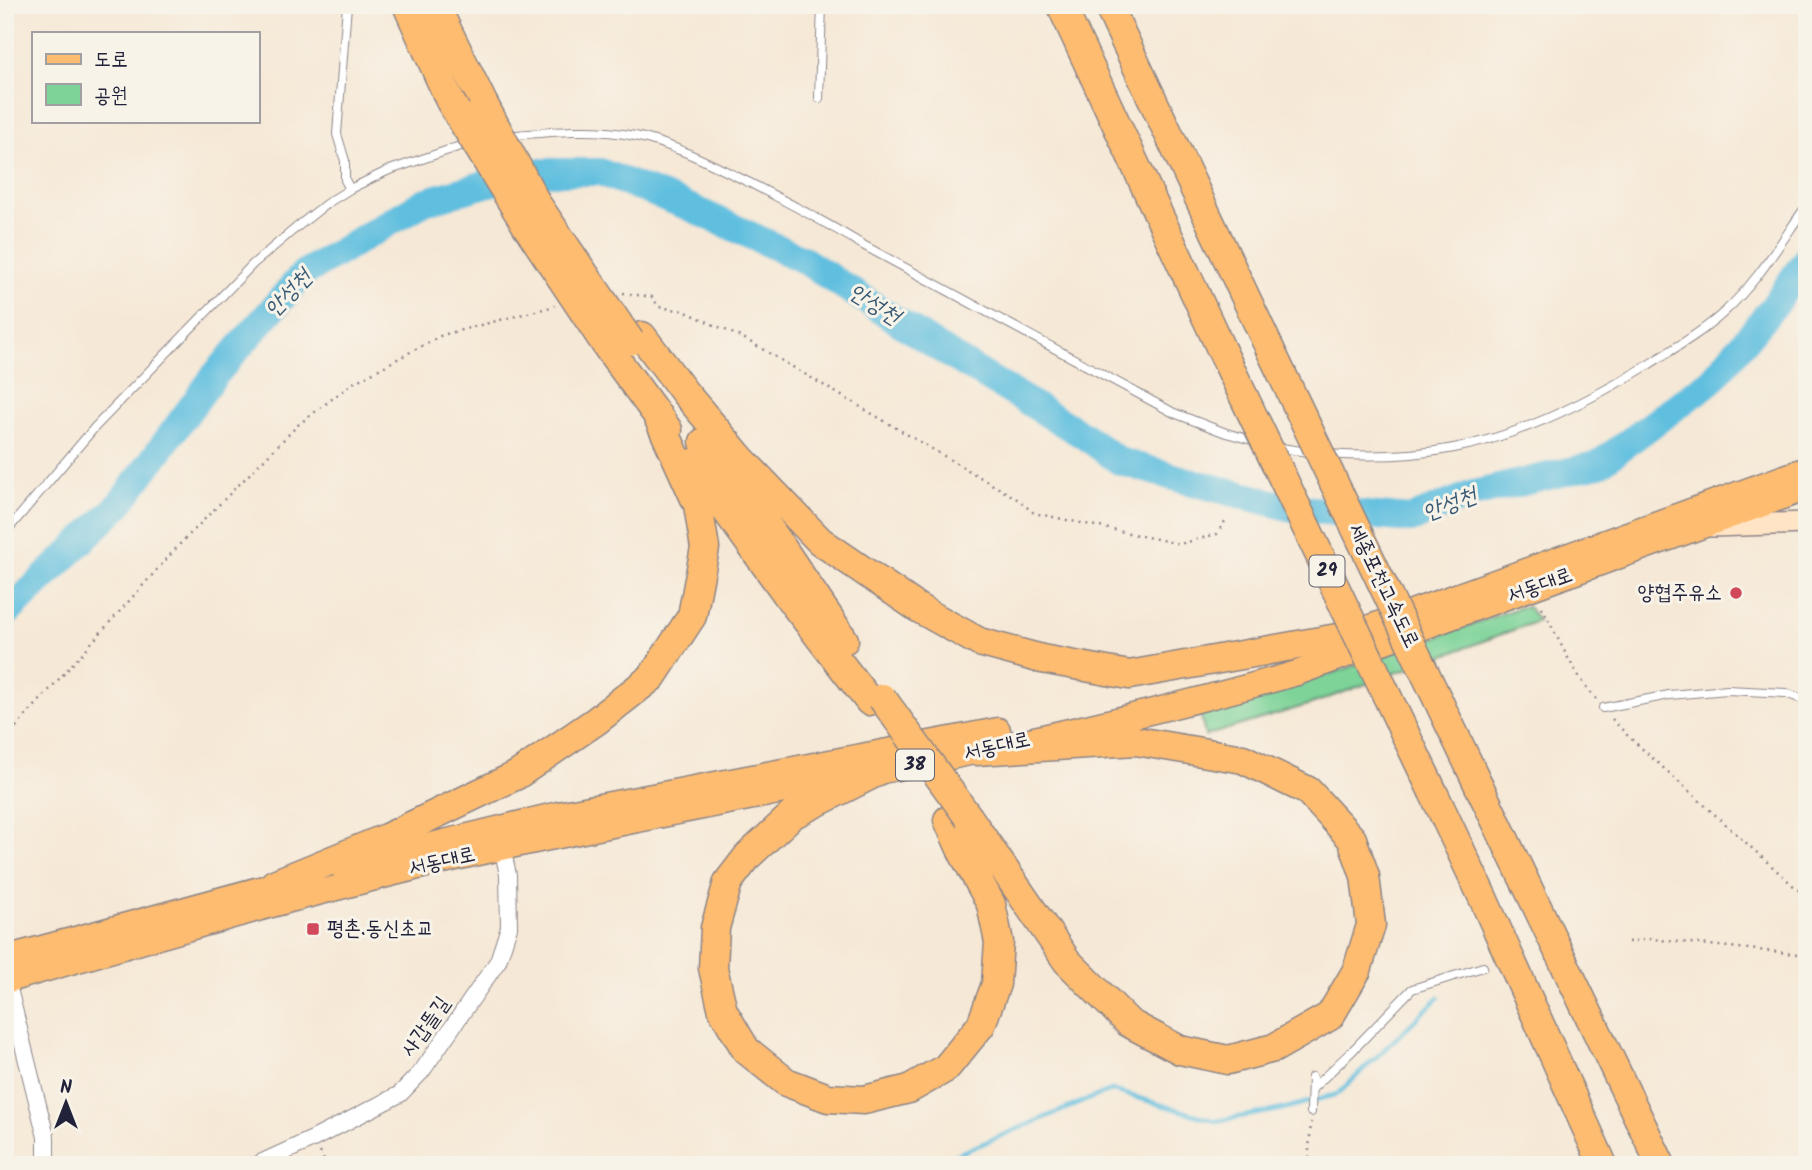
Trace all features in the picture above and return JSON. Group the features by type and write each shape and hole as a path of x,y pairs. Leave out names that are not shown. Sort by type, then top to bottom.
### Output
{"highway":[{"path":"407,5 450,101 526,225 626,342 772,533 876,699 959,819 1067,961 1129,1023 1180,1051 1228,1060 1274,1048 1330,1016 1357,970 1371,925 1365,876 1352,839 1308,791 1243,759 1136,741 977,751"},
{"path":"274,884 386,838 517,775 596,721 652,677 692,616 705,548 698,505 626,342 538,206 435,5"},
{"name":"세종포천고속도로","path":"1061,5 1489,911 1603,1165"},
{"name":"세종포천고속도로","path":"1108,5 1661,1165"},
{"path":"626,342 685,393 742,460 820,541 918,608 979,642 1042,659 1129,675 1343,636"},
{"path":"657,415 793,603 876,699"},
{"path":"875,773 792,815 748,856 728,882 715,928 713,968 723,1011 746,1050 786,1082 828,1098 864,1100 909,1089 946,1068 981,1025 996,984 999,942 991,904 961,849 959,819"}],"main road":[{"name":"서동대로","path":"6,973 68,961 370,879 500,838 558,814 1039,722 1188,690 1807,469"},
{"name":"서동대로","path":"6,973 274,884 393,853 763,794 875,773 1177,706 1286,676 1807,488"}],"street":[{"path":"1703,527 1807,523"},
{"name":"사갑뜰길","path":"256,1165 400,1094 422,1071 498,961 509,927 508,875 500,838"},
{"path":"6,973 46,1138 46,1165"}],"lane":[{"path":"347,5 337,134 345,161 345,180 350,189"},
{"path":"819,98 822,5"},
{"path":"5,533 95,427 253,264 297,227 350,189 387,171 476,141 499,137 602,132 634,136 694,155 829,224 1174,413 1226,433 1272,446 1350,456 1421,453 1453,449 1483,441 1579,403 1623,380 1687,341 1722,314 1758,277 1807,205"},
{"path":"1603,708 1670,695 1728,690 1786,692 1807,701"},
{"path":"1312,1091 1412,989 1483,967"},
{"path":"1311,1112 1312,1077"}],"path":[{"path":"619,292 652,297 659,307 684,311 745,339 1017,499 1034,513 1180,544 1217,534 1225,522"},
{"path":"5,736 17,726 180,544 298,425 353,383 443,335 566,304"},
{"path":"1532,588 1581,679 1603,708 1627,735 1807,898"},
{"path":"1628,943 1651,939 1807,955"},
{"path":"1308,1165 1311,1112"}],"green space":[{"path":"1528,607 1538,621 1314,703 1205,736 1201,715 1360,664 1518,608"}],"waterway":[{"name":"안성천","path":"5,615 119,505 215,375 304,273 424,202 527,172 600,172 689,207 802,259 942,350 1086,437 1119,461 1292,508 1411,519 1473,494 1599,464 1712,380 1773,307 1807,258"},
{"path":"931,1165 1111,1090 1216,1121 1279,1110 1338,1094 1439,997"}],"place":[{"name":"양협주유소","path":"1736,593"},
{"name":"평촌.동신초교","path":"313,929"}]}
